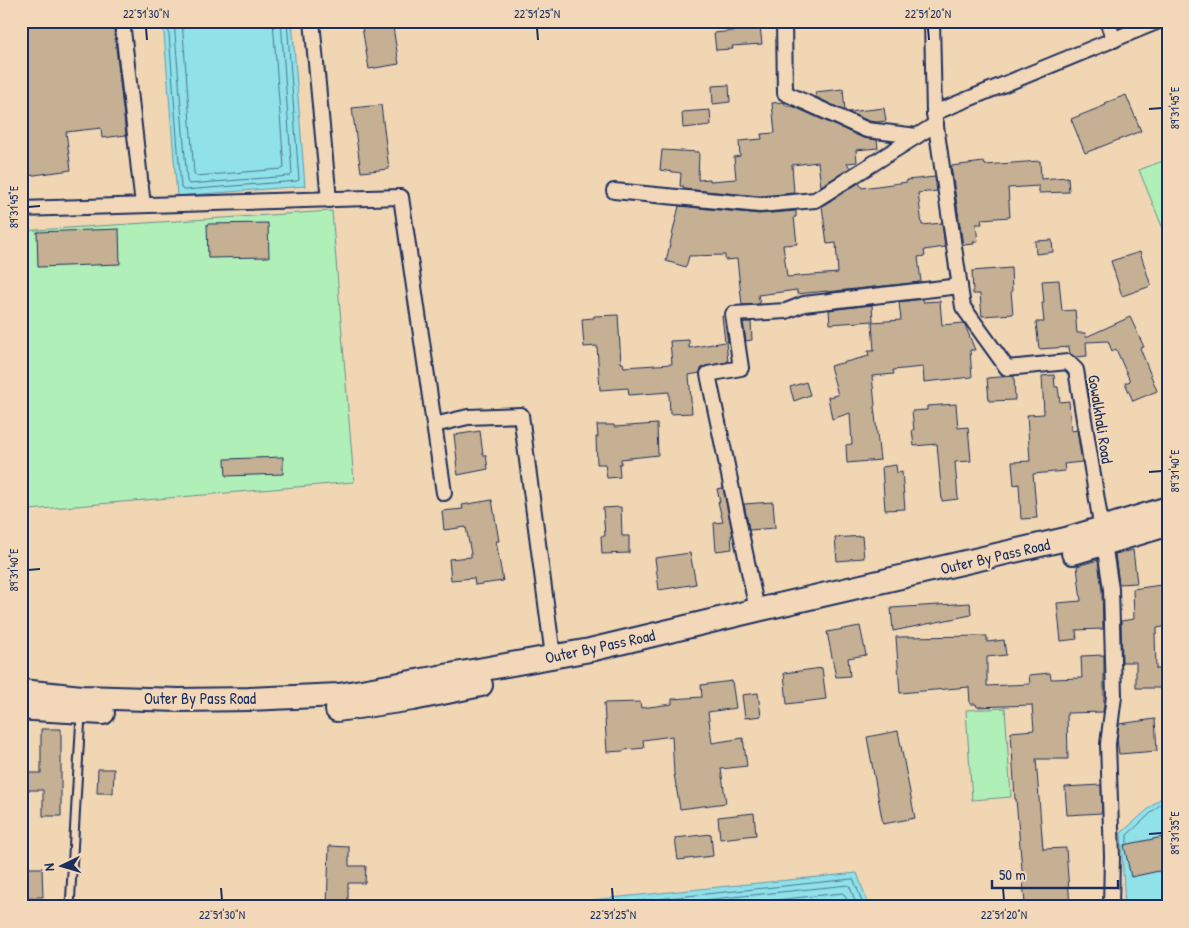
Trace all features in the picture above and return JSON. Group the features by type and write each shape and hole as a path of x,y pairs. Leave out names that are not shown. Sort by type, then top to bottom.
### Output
{"main road":[{"name":"Outer By Pass Road","path":"21,708 180,715 342,710 413,699 621,656 1072,554 1103,536 1168,508"},
{"name":"Outer By Pass Road","path":"21,691 82,697 179,700 339,695 599,648 1066,539 1103,536 1168,524"}],"street":[{"path":"122,21 144,205"},
{"path":"312,21 329,200"},
{"path":"784,21 786,93 867,130 917,136"},
{"name":"Gowalkhali Road","path":"932,21 935,119 963,307 1007,368 1068,362 1076,370 1110,589 1114,696 1108,744 1112,856 1111,907"},
{"path":"1107,21 1114,40"},
{"path":"614,191 760,205 814,200 917,136 935,119 1159,21"},
{"path":"21,209 401,198 444,494"},
{"path":"757,610 708,374 741,368 733,314 786,311 804,304 960,286"},
{"path":"434,425 468,417 521,415 553,656"}],"lane":[{"path":"70,907 81,712"}],"green space":[{"path":"1168,159 1168,241 1139,170"},
{"path":"332,211 354,482 29,510 21,397 21,231"},
{"path":"1005,708 1011,797 972,800 966,710"}],"water":[{"path":"163,21 292,21 305,186 177,196"},
{"path":"1162,797 1168,797 1168,907 1125,907 1121,833"},
{"path":"857,873 869,907 592,907 591,900"}],"building":[{"path":"21,21 113,21 126,135 102,138 101,128 66,132 71,170 27,176 21,130"},
{"path":"361,21 392,21 399,64 369,69"},
{"path":"760,26 762,44 732,46 733,49 716,50 714,33 743,30 743,27"},
{"path":"729,85 730,102 713,104 712,86"},
{"path":"843,89 845,111 816,97 815,92"},
{"path":"1126,95 1141,131 1085,153 1071,119"},
{"path":"784,102 786,106 792,106 863,138 877,140 878,148 856,150 857,162 847,163 850,168 821,186 818,162 792,165 794,193 760,196 683,189 684,186 680,186 681,173 660,170 662,150 699,152 698,180 736,179 734,157 740,156 739,141 762,139 761,134 775,133 772,103"},
{"path":"381,105 389,169 361,172 352,108"},
{"path":"884,108 886,121 869,121 848,112"},
{"path":"710,110 711,125 683,128 682,112"},
{"path":"1040,161 1041,179 1068,177 1069,192 1039,193 1039,186 1008,188 1010,217 981,219 982,224 976,224 978,242 963,245 951,166 984,162 985,165"},
{"path":"935,177 937,191 918,193 922,225 942,223 945,247 924,250 925,256 918,257 921,282 827,292 797,294 797,290 758,295 760,304 742,305 737,259 725,260 725,255 689,256 686,267 666,261 679,206 759,214 796,211 796,217 794,217 797,244 783,245 787,277 838,273 836,243 827,244 822,206 859,183 862,188"},
{"path":"268,223 269,257 208,258 207,224"},
{"path":"119,229 120,264 38,267 37,232"},
{"path":"1052,240 1053,252 1036,254 1035,241"},
{"path":"1140,252 1151,286 1122,296 1111,261"},
{"path":"1011,268 1013,314 982,316 980,294 973,294 972,271"},
{"path":"1059,280 1062,311 1075,310 1077,333 1085,333 1086,337 1130,317 1144,347 1140,348 1157,391 1133,401 1125,383 1130,381 1116,349 1112,351 1108,341 1086,342 1087,356 1075,357 1070,354 1069,347 1039,349 1036,322 1044,322 1042,281"},
{"path":"923,299 923,302 940,301 942,325 964,323 975,350 970,350 972,377 924,382 923,367 893,370 894,374 872,376 880,460 847,463 846,445 852,444 850,413 832,419 828,397 838,395 830,366 869,356 868,351 874,351 872,322 901,320 899,302"},
{"path":"872,305 873,321 830,324 829,310"},
{"path":"618,315 621,363 623,363 624,367 672,364 670,341 689,340 689,348 725,342 722,316 724,316 728,342 726,342 728,362 706,366 702,368 700,373 689,375 692,413 670,414 669,392 629,395 628,388 600,390 597,346 584,347 582,319 594,318 594,316"},
{"path":"743,322 751,322 752,340 746,341"},
{"path":"1054,375 1055,387 1058,387 1060,402 1069,401 1071,431 1077,430 1082,462 1064,464 1065,471 1033,474 1037,518 1021,519 1019,484 1014,485 1012,462 1030,461 1027,415 1044,414 1042,376"},
{"path":"1014,376 1015,400 989,401 987,378"},
{"path":"806,382 810,395 794,401 790,387"},
{"path":"956,404 958,428 968,427 971,461 955,462 958,499 942,501 937,444 914,446 912,411 927,410 927,406"},
{"path":"657,424 658,455 621,459 621,464 619,464 620,477 607,478 605,464 597,464 597,425 614,425 614,427"},
{"path":"480,431 483,455 486,455 488,469 458,475 454,435"},
{"path":"283,457 283,474 226,476 225,459"},
{"path":"896,465 897,473 902,472 905,509 885,510 882,467"},
{"path":"723,488 733,535 731,535 732,549 716,551 714,523 723,522 717,489"},
{"path":"492,500 499,541 496,541 503,581 475,585 474,578 451,580 449,559 471,557 471,554 466,527 444,530 442,511 463,509 462,505"},
{"path":"773,502 775,528 749,530 744,504"},
{"path":"621,507 622,536 629,536 629,553 602,554 601,536 605,536 603,508"},
{"path":"862,536 864,558 837,561 835,538"},
{"path":"1133,550 1137,583 1119,584 1115,554"},
{"path":"690,553 696,584 659,590 655,558"},
{"path":"1098,560 1102,590 1103,629 1076,630 1077,639 1061,641 1057,603 1081,601 1077,566"},
{"path":"1168,584 1168,626 1157,628 1157,633 1155,633 1156,669 1163,669 1163,688 1136,688 1136,662 1122,662 1121,621 1134,619 1133,589"},
{"path":"970,603 971,615 893,631 891,608"},
{"path":"860,626 866,655 848,658 850,676 836,677 827,632"},
{"path":"987,636 987,642 1004,640 1006,655 987,657 987,686 1030,684 1029,675 1050,673 1051,679 1082,678 1081,656 1104,655 1103,712 1067,713 1068,759 1036,759 1043,849 1066,848 1070,907 1054,907 1053,902 1025,904 1011,732 1034,730 1032,705 977,707 976,704 970,704 969,687 900,693 896,637"},
{"path":"822,668 826,699 787,704 784,673"},
{"path":"732,681 736,708 708,712 712,743 743,738 747,766 721,769 726,803 680,809 674,774 672,736 643,740 644,748 607,752 604,703 640,702 641,708 672,704 672,699 702,697 701,685"},
{"path":"758,693 761,716 745,718 742,695"},
{"path":"1155,719 1157,751 1119,754 1117,739 1119,724"},
{"path":"41,729 61,729 61,816 43,816 43,790 21,790 21,773 41,773"},
{"path":"898,731 915,818 883,824 867,737"},
{"path":"98,769 114,769 113,793 97,793"},
{"path":"1101,785 1102,813 1067,815 1065,787"},
{"path":"754,813 756,835 720,839 718,817"},
{"path":"711,834 713,856 678,860 675,838"},
{"path":"1168,836 1168,869 1131,877 1124,845"},
{"path":"329,846 349,847 349,866 366,866 365,883 348,883 348,907 327,907"},
{"path":"21,868 42,868 43,897 21,897"}]}
